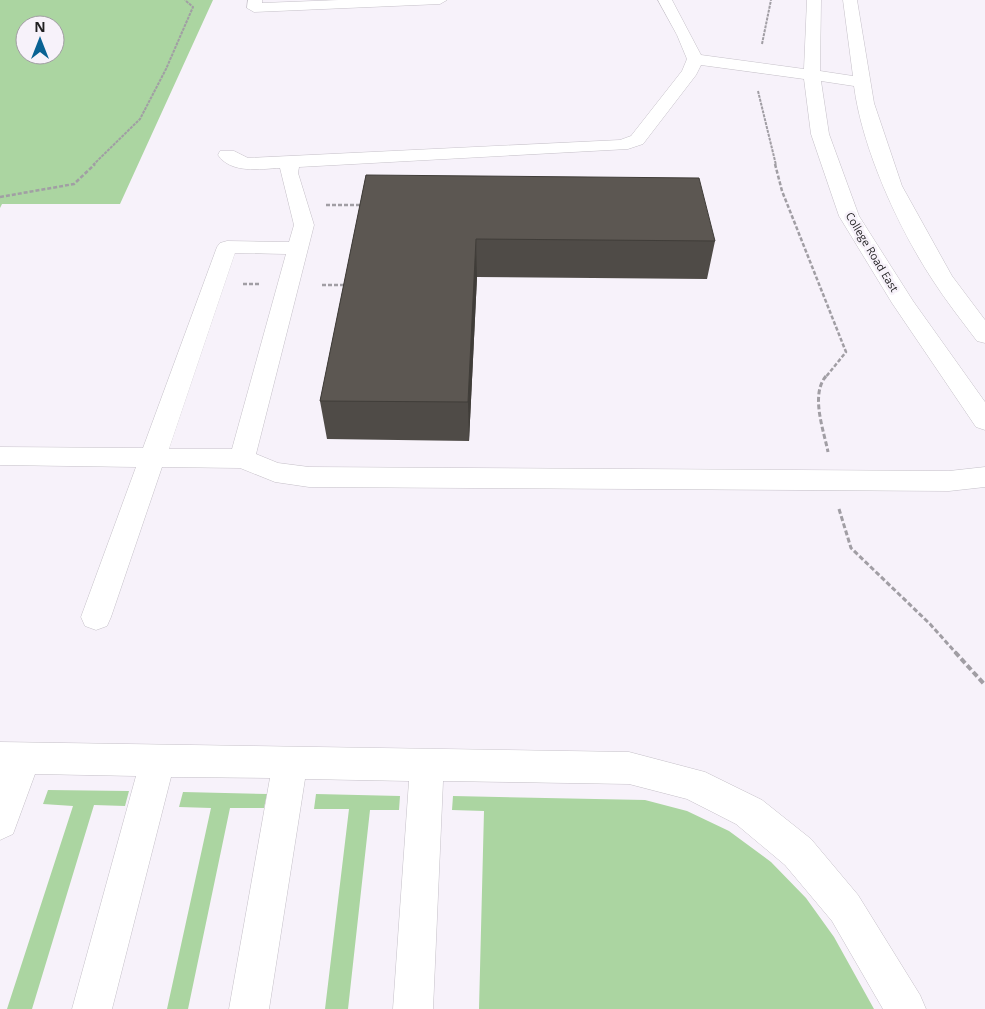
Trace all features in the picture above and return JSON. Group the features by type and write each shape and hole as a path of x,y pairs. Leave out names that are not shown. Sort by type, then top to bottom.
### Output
{"street":[{"path":"256,0 254,8 440,0"},
{"path":"227,155 245,164 622,146 637,140 690,72 695,59 685,34 665,0"},
{"name":"College Road East","path":"814,0 812,76 820,134 849,216 903,303 985,421"},
{"path":"850,0 865,103 892,186 942,278 985,336"},
{"path":"695,59 862,82"},
{"path":"242,459 304,225 289,173 290,162"},
{"path":"96,616 227,247 298,248"},
{"path":"0,456 242,459 276,472 309,477 949,481 985,476"},
{"path":"0,822 12,758 629,768 692,784 749,812 798,852 845,908 906,1009"},
{"path":"92,1009 158,760"},
{"path":"249,1009 290,762"},
{"path":"413,1009 427,765"}],"path":[{"path":"0,197 74,184 140,119 166,69 193,7 185,0"},
{"path":"771,0 755,80 782,191 846,352 821,382 819,406 840,512 852,548 930,624 985,685"},
{"path":"318,205 370,205"},
{"path":"322,285 348,285"}],"green space":[{"path":"0,0 213,0 120,204 2,204 0,208"},
{"path":"48,790 129,791 125,806 94,805 32,1009 7,1009 73,806 43,804"},
{"path":"183,792 267,794 264,808 230,808 188,1009 167,1009 211,808 179,807"},
{"path":"316,794 400,796 399,810 370,810 348,1009 325,1009 349,809 314,809"},
{"path":"453,796 645,800 687,811 729,831 771,862 806,898 834,937 874,1009 479,1009 484,811 452,810"}],"building":[{"path":"366,175 699,178 715,241 476,239 468,402 320,401"}]}
